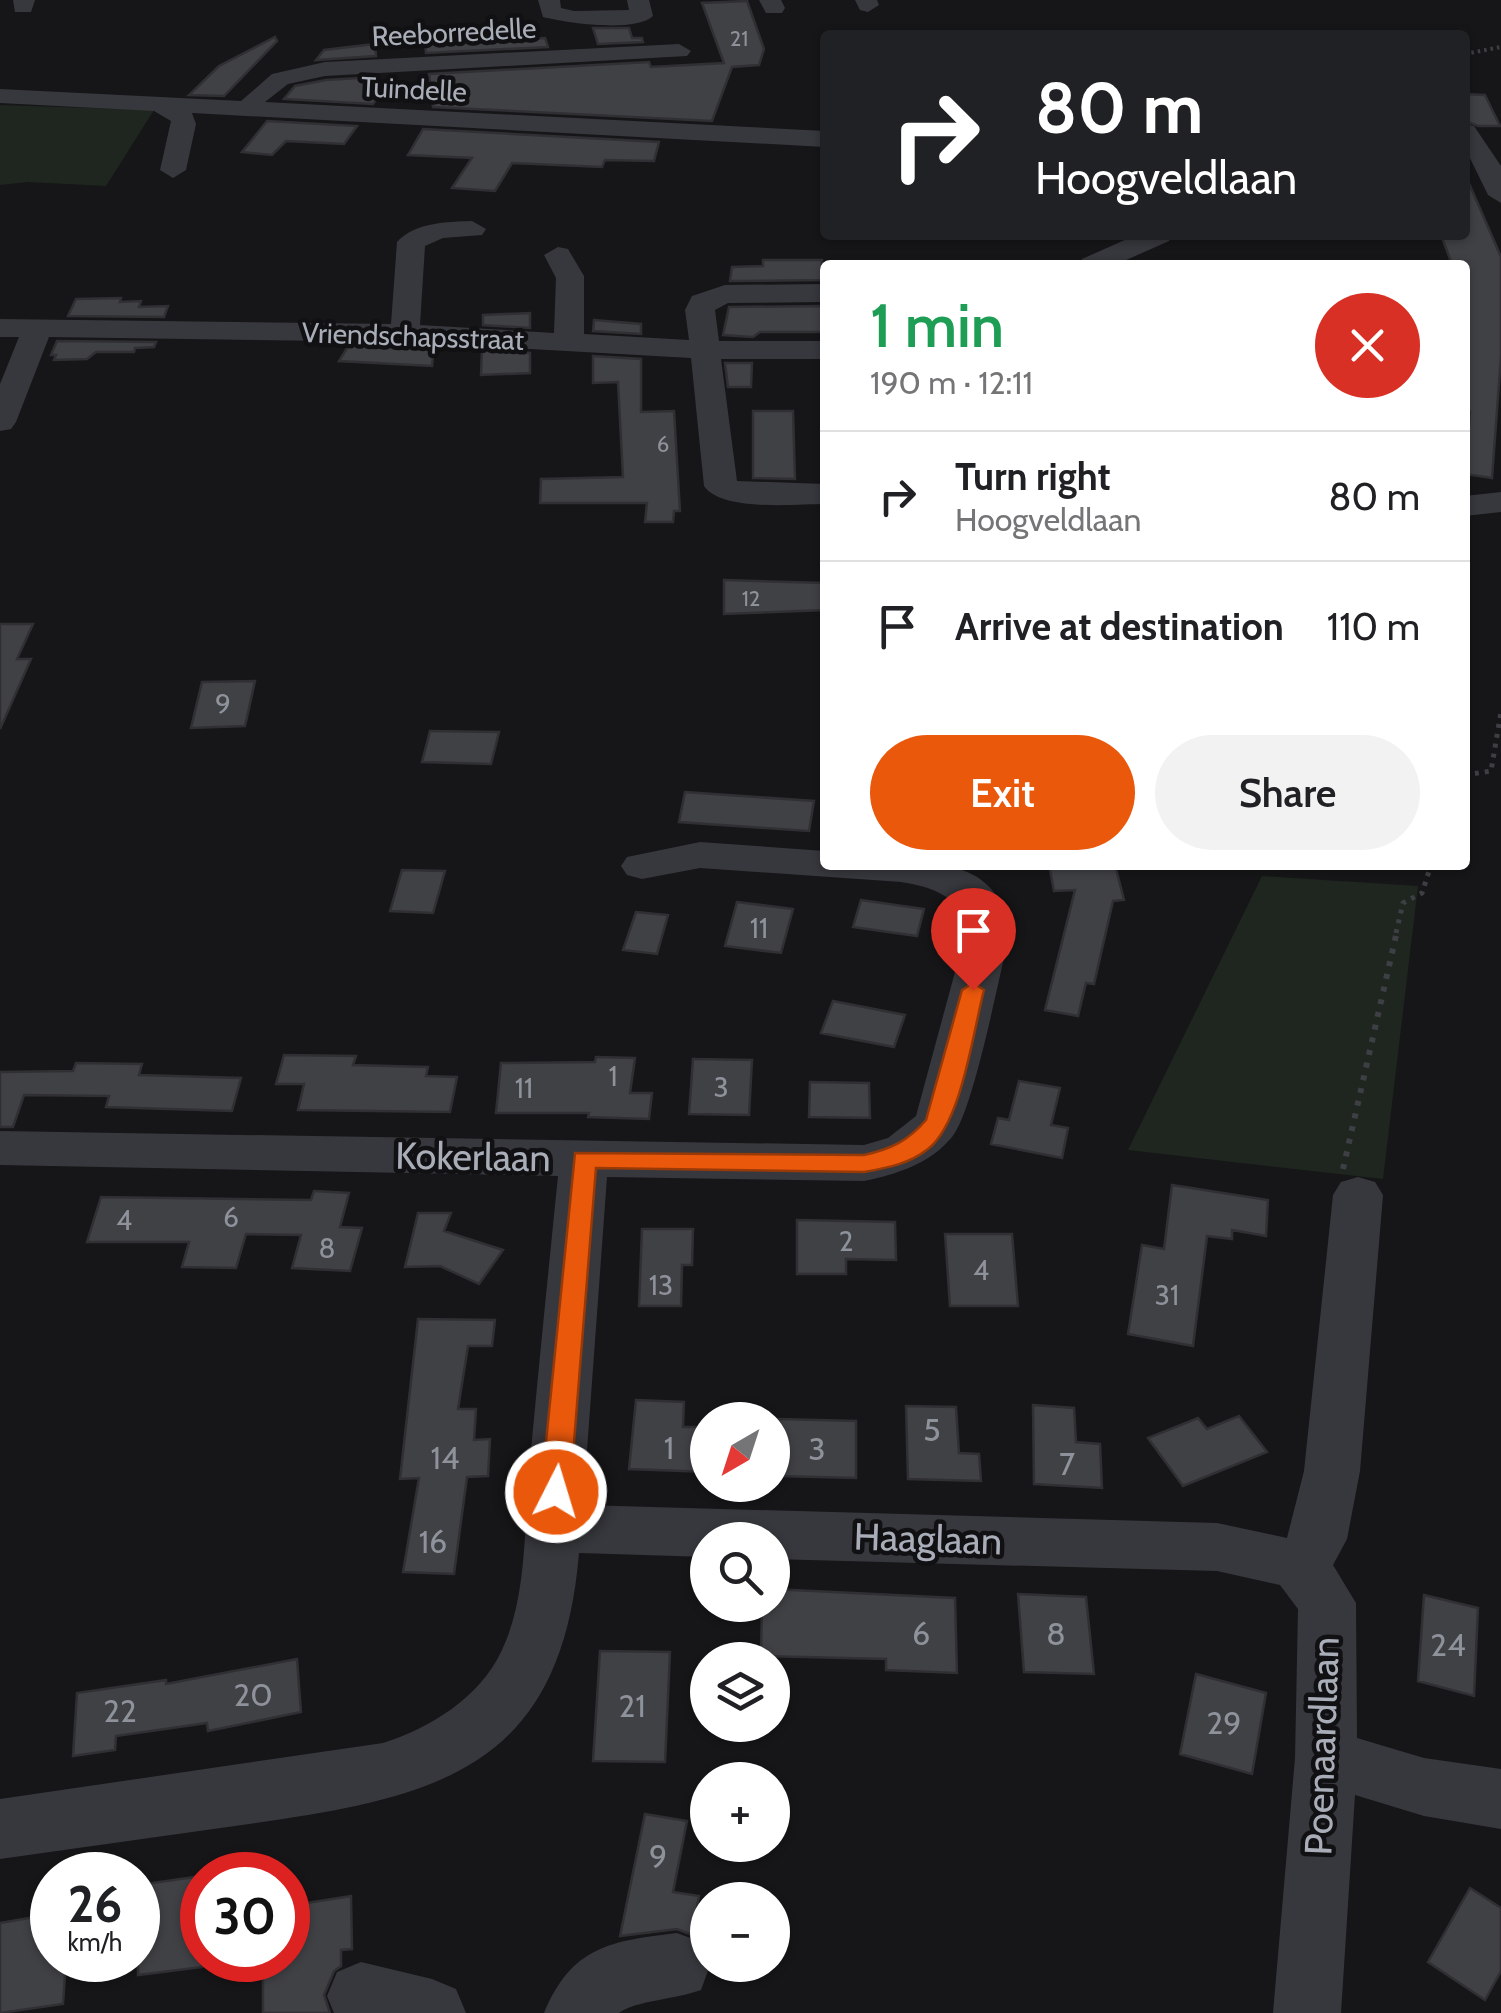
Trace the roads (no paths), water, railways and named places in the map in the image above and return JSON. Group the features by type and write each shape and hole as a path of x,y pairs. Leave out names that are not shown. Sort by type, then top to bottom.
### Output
{"street":[{"path":"550,0 551,12 574,18 642,16 638,0"},
{"name":"Reeborredelle","path":"247,110 269,82 285,75 325,69 679,51"},
{"name":"Tuindelle","path":"0,96 820,139"},
{"path":"160,105 183,118 173,170"},
{"path":"1470,133 1501,136"},
{"path":"1470,137 1484,156 1501,195"},
{"path":"405,333 412,242 439,230 472,229"},
{"path":"1103,260 1148,240"},
{"path":"558,255 570,276 569,343"},
{"path":"820,293 712,296 702,302 700,310 722,486 739,493 820,494"},
{"name":"Vriendschapsstraat","path":"0,328 405,333 703,350 820,350"},
{"path":"0,422 38,328"},
{"path":"1470,505 1501,502"},
{"path":"642,866 700,855 820,864"},
{"path":"584,1159 864,1164 896,1157 922,1142 938,1122 990,924 985,906 971,890 948,878 901,870"},
{"name":"Kokerlaan","path":"0,1148 584,1159 552,1528 538,1627 526,1665 505,1697 480,1724 444,1749 408,1767 358,1779 0,1828"},
{"path":"1300,1567 1318,1540 1332,1471 1358,1196"},
{"name":"Haaglaan","path":"552,1528 1217,1547 1266,1555 1300,1567"},
{"name":"Poenaardlaan","path":"1300,1567 1327,1603 1326,1758 1308,2013"},
{"path":"1326,1758 1424,1786 1501,1799"},
{"path":"578,2013 588,1992 606,1977 678,1966"},
{"path":"361,1996 432,2013"}]}
